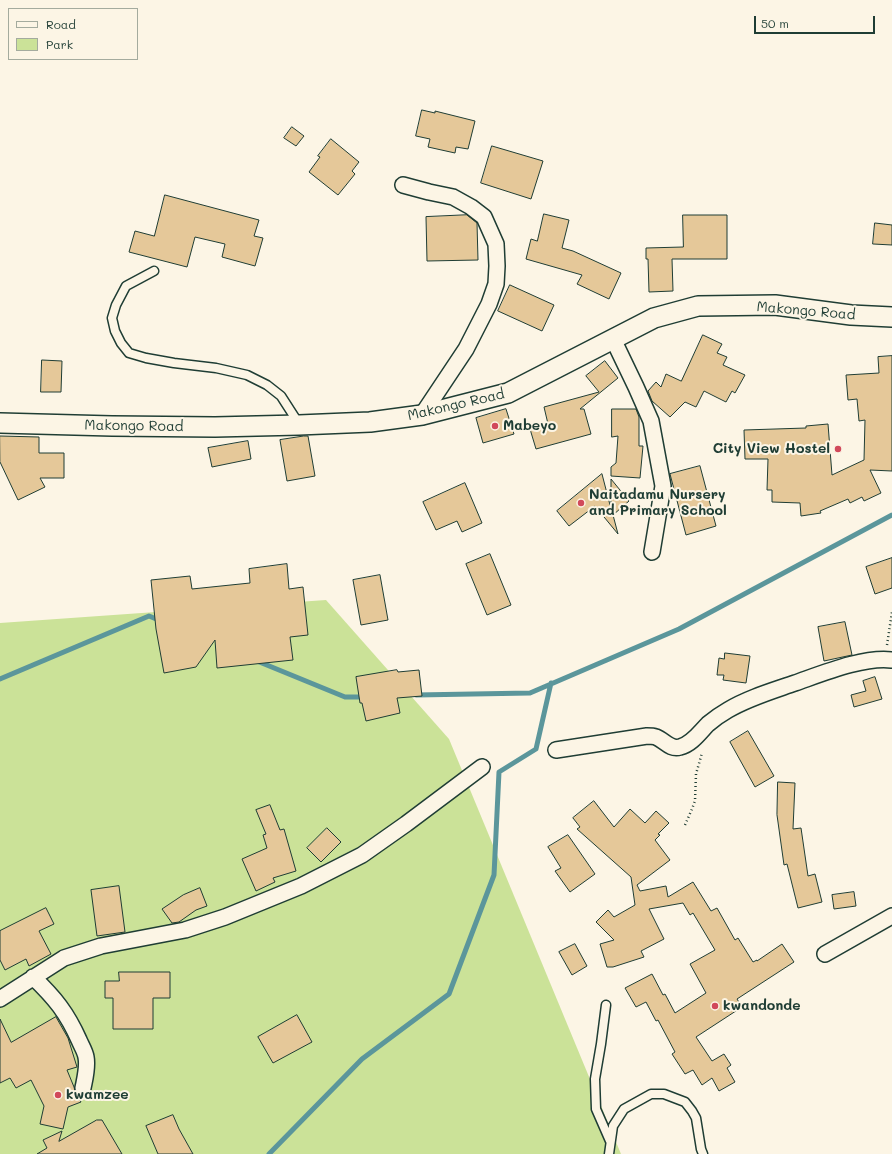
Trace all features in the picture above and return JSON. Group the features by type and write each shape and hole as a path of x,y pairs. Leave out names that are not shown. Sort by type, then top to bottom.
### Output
{"street":[{"path":"403,185 453,197 471,207 484,216 496,244 496,284 489,304 466,349 422,415"},
{"name":"Makongo Road","path":"0,423 112,426 215,426 370,422 422,415 508,393 654,318 698,306 775,305 851,315 892,317"},
{"path":"613,340 636,386 651,421 663,486 652,552"},
{"path":"556,750 647,736 656,737 670,747 678,748 692,741 709,723 728,710 752,698 831,671 861,663 889,660"},
{"path":"0,999 64,958 101,946 185,930 225,917 302,886 362,855 482,767"},
{"path":"825,954 892,916"},
{"path":"34,977 51,994 65,1012 86,1056 86,1072 83,1088"}],"lane":[{"path":"154,271 126,286 116,305 112,318 115,331 121,344 130,353 146,358 216,368 247,375 267,385 282,396 299,425"},
{"path":"606,1005 595,1079 596,1109 611,1142"},
{"path":"609,1154 613,1126 624,1109 651,1094 664,1094 685,1102 692,1110 696,1118 703,1154"}],"path":[{"path":"889,660 889,628 892,612"},
{"path":"685,824 695,802 696,774 702,752"}],"green space":[{"path":"326,600 449,739 621,1154 0,1154 0,623"}],"building":[{"path":"422,110 435,113 435,111 475,121 468,149 456,147 455,153 428,147 430,139 416,136"},
{"path":"292,127 304,136 296,146 284,138"},
{"path":"331,139 359,162 352,171 355,174 338,195 309,172 320,157 318,156"},
{"path":"492,146 543,161 531,199 481,183"},
{"path":"165,195 259,220 254,236 263,238 255,266 222,257 225,244 195,237 187,267 129,252 135,231 154,236"},
{"path":"544,214 569,220 562,248 573,251 621,273 609,299 577,284 582,275 526,259 531,239 537,241"},
{"path":"467,215 477,223 478,260 427,261 426,217"},
{"path":"683,215 727,215 727,259 672,259 673,291 649,292 648,259 646,259 646,248 683,247"},
{"path":"875,223 892,225 892,245 873,244"},
{"path":"510,285 554,305 542,331 498,311"},
{"path":"703,335 722,344 717,353 727,357 723,365 745,375 735,393 732,391 726,402 704,391 696,407 685,402 670,417 652,401 648,391 656,382 661,387 666,374 681,381"},
{"path":"892,356 892,471 870,470 881,493 864,501 862,497 850,503 848,499 820,511 821,513 801,516 800,503 772,502 772,490 767,490 768,459 745,459 744,430 806,428 806,426 828,424 832,475 864,460 865,420 859,421 857,399 848,400 846,375 879,373 878,357"},
{"path":"42,360 62,361 61,392 41,392"},
{"path":"605,361 618,378 580,409 584,409 591,434 536,449 530,429 548,424 544,407 599,392 586,376"},
{"name":"Mabeyo","path":"506,409 514,434 483,443 476,418"},
{"path":"612,409 636,409 639,417 639,446 643,446 640,478 611,476 611,467 616,463 618,436 612,437"},
{"path":"0,436 39,437 39,453 64,453 64,478 40,478 45,487 18,500 0,462"},
{"path":"308,436 315,476 287,481 280,440"},
{"path":"248,441 251,459 212,467 208,448"},
{"path":"700,466 716,526 686,535 670,474"},
{"path":"602,474 610,505 611,479 629,501 613,515 618,534 595,506 569,526 557,511"},
{"path":"465,483 482,523 462,532 457,521 436,530 423,502"},
{"path":"490,554 511,605 487,615 466,564"},
{"path":"892,558 892,588 875,594 866,567"},
{"path":"287,564 289,589 303,587 308,635 290,637 293,660 217,668 215,640 196,667 164,673 156,629 151,580 190,576 192,589 250,583 249,569"},
{"path":"380,575 388,620 361,625 353,580"},
{"path":"845,622 852,655 824,661 818,627"},
{"path":"725,653 750,656 746,683 723,680 724,675 717,675 719,658 724,659"},
{"path":"397,670 398,672 419,670 422,696 397,698 400,713 366,721 362,703 360,703 356,677"},
{"path":"875,677 882,699 854,707 851,695 866,691 863,681"},
{"path":"748,731 774,776 755,787 730,742"},
{"path":"778,782 795,783 793,829 801,828 808,876 815,874 822,902 798,908 787,864 784,865 777,815"},
{"path":"594,801 614,827 630,809 645,823 656,811 669,823 658,834 660,835 655,840 670,860 637,885 640,891 666,886 668,897 693,882 711,911 717,908 735,940 738,938 753,962 757,961 782,944 794,962 737,999 742,1007 696,1037 712,1061 724,1054 731,1065 727,1068 735,1082 719,1091 712,1078 702,1085 693,1070 685,1074 672,1054 675,1052 658,1020 656,1021 646,1002 636,1007 625,988 652,974 675,1013 706,993 690,964 715,950 693,913 690,915 683,903 649,909 664,939 641,951 644,957 613,967 607,967 600,944 614,940 596,922 608,910 614,917 635,905 631,877 577,829 580,827 573,818"},
{"path":"270,805 280,830 284,829 296,871 273,878 275,882 256,891 242,859 267,848 263,835 266,834 256,810"},
{"path":"327,828 341,842 321,862 307,848"},
{"path":"568,835 595,874 570,892 555,871 561,868 548,847"},
{"path":"119,886 125,932 97,936 91,890"},
{"path":"200,888 207,906 196,910 179,922 172,923 162,909 183,895"},
{"path":"854,892 856,906 834,909 832,895"},
{"path":"46,908 54,924 39,931 51,954 29,966 26,959 5,970 0,960 0,931"},
{"path":"575,944 587,966 572,975 559,952"},
{"path":"119,972 170,972 170,998 153,998 153,1029 113,1029 113,998 105,998 105,981 119,981"},
{"path":"297,1015 312,1042 273,1063 258,1037"},
{"path":"56,1017 68,1038 77,1067 67,1070 81,1102 68,1107 63,1129 40,1124 44,1106 31,1080 16,1088 10,1078 0,1083 0,1019 11,1042"},
{"path":"173,1115 193,1154 158,1154 146,1126"},
{"path":"97,1120 102,1120 122,1154 37,1154 47,1148 43,1140 62,1131 59,1141"}],"waterway":[{"path":"416,695 530,693 679,629 892,515"},
{"path":"0,679 149,616 161,621"},
{"path":"257,661 345,697 366,697"},
{"path":"269,1154 362,1059 449,994 494,875 499,772 536,749 551,683"}],"place":[{"name":"Mabeyo","path":"495,426"},
{"name":"City View Hostel","path":"838,449"},
{"name":"Naitadamu Nursery and Primary School","path":"581,503"},
{"name":"kwandonde","path":"715,1006"},
{"name":"kwamzee","path":"58,1095"}]}
